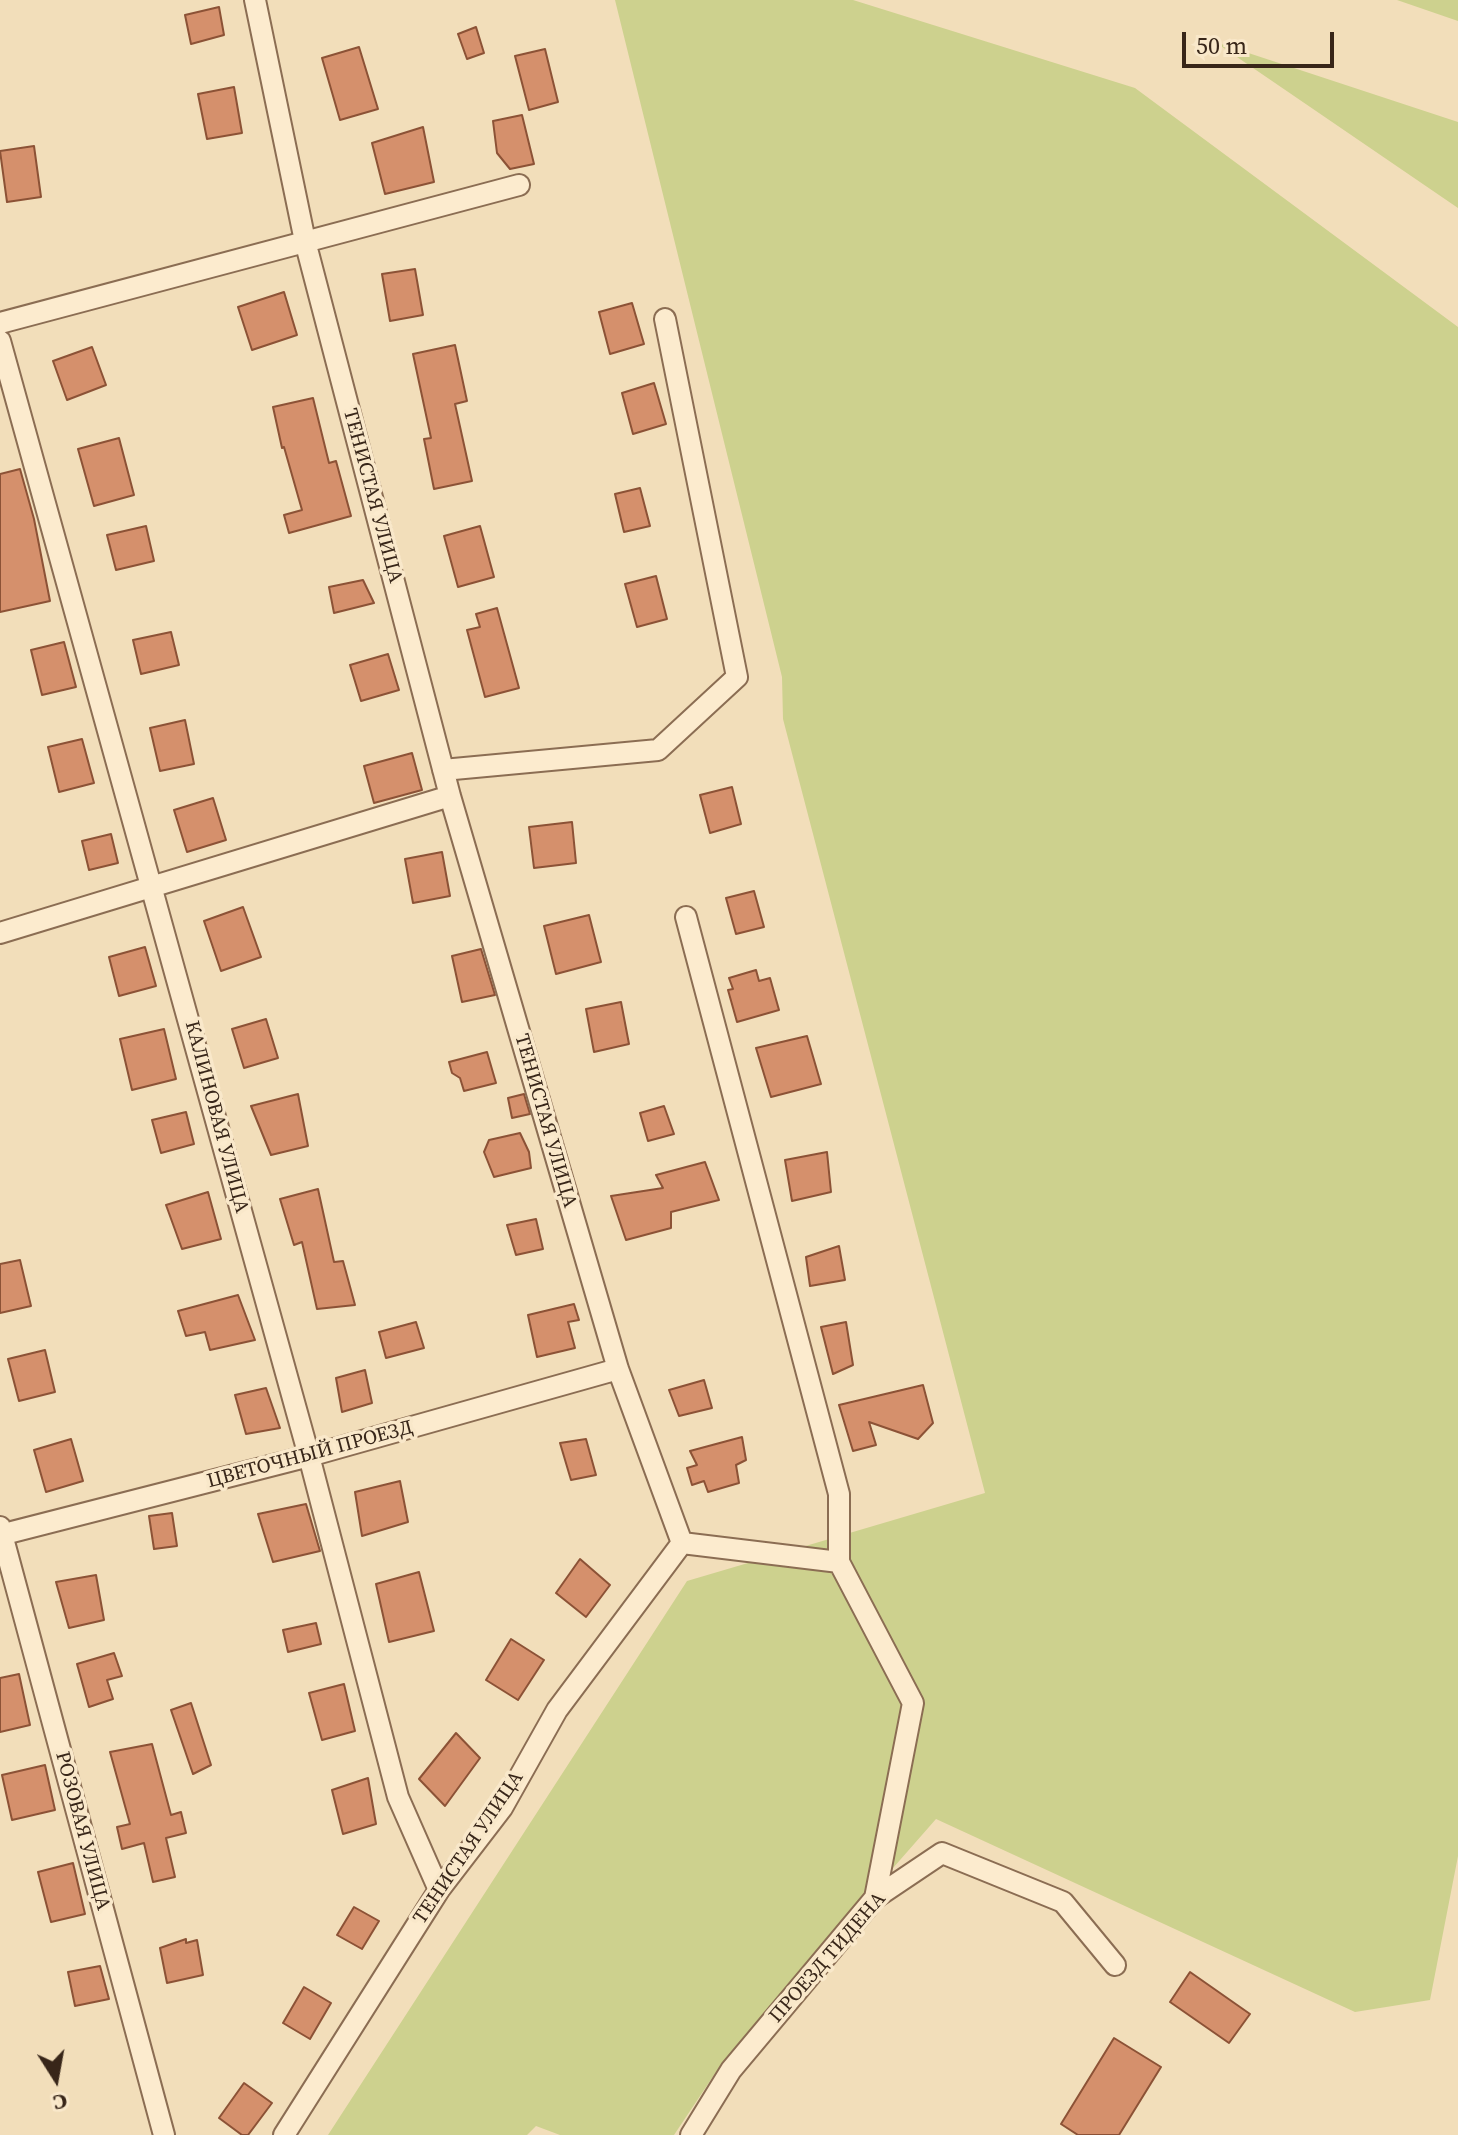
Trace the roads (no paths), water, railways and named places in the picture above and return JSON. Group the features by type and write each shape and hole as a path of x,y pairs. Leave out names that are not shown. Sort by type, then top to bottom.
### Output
{"street":[{"name":"ТЕНИСТАЯ УЛИЦА","path":"255,0 305,241 450,796 618,1369 682,1543 557,1710 502,1808 439,1890 284,2135"},
{"path":"0,323 519,185"},
{"path":"443,770 658,750 737,677 665,319"},
{"name":"КАЛИНОВАЯ УЛИЦА","path":"0,341 309,1456 398,1797 439,1890"},
{"path":"0,933 450,796"},
{"path":"686,917 839,1494 839,1562 913,1703 875,1898"},
{"name":"ЦВЕТОЧНЫЙ ПРОЕЗД","path":"1,1533 309,1456 618,1369"},
{"name":"РОЗОВАЯ УЛИЦА","path":"1,1533 164,2135"},
{"path":"682,1543 839,1562"},
{"name":"ПРОЕЗД ТИДЕНА","path":"691,2135 731,2070 875,1898 942,1853 1063,1902 1115,1965"}]}
